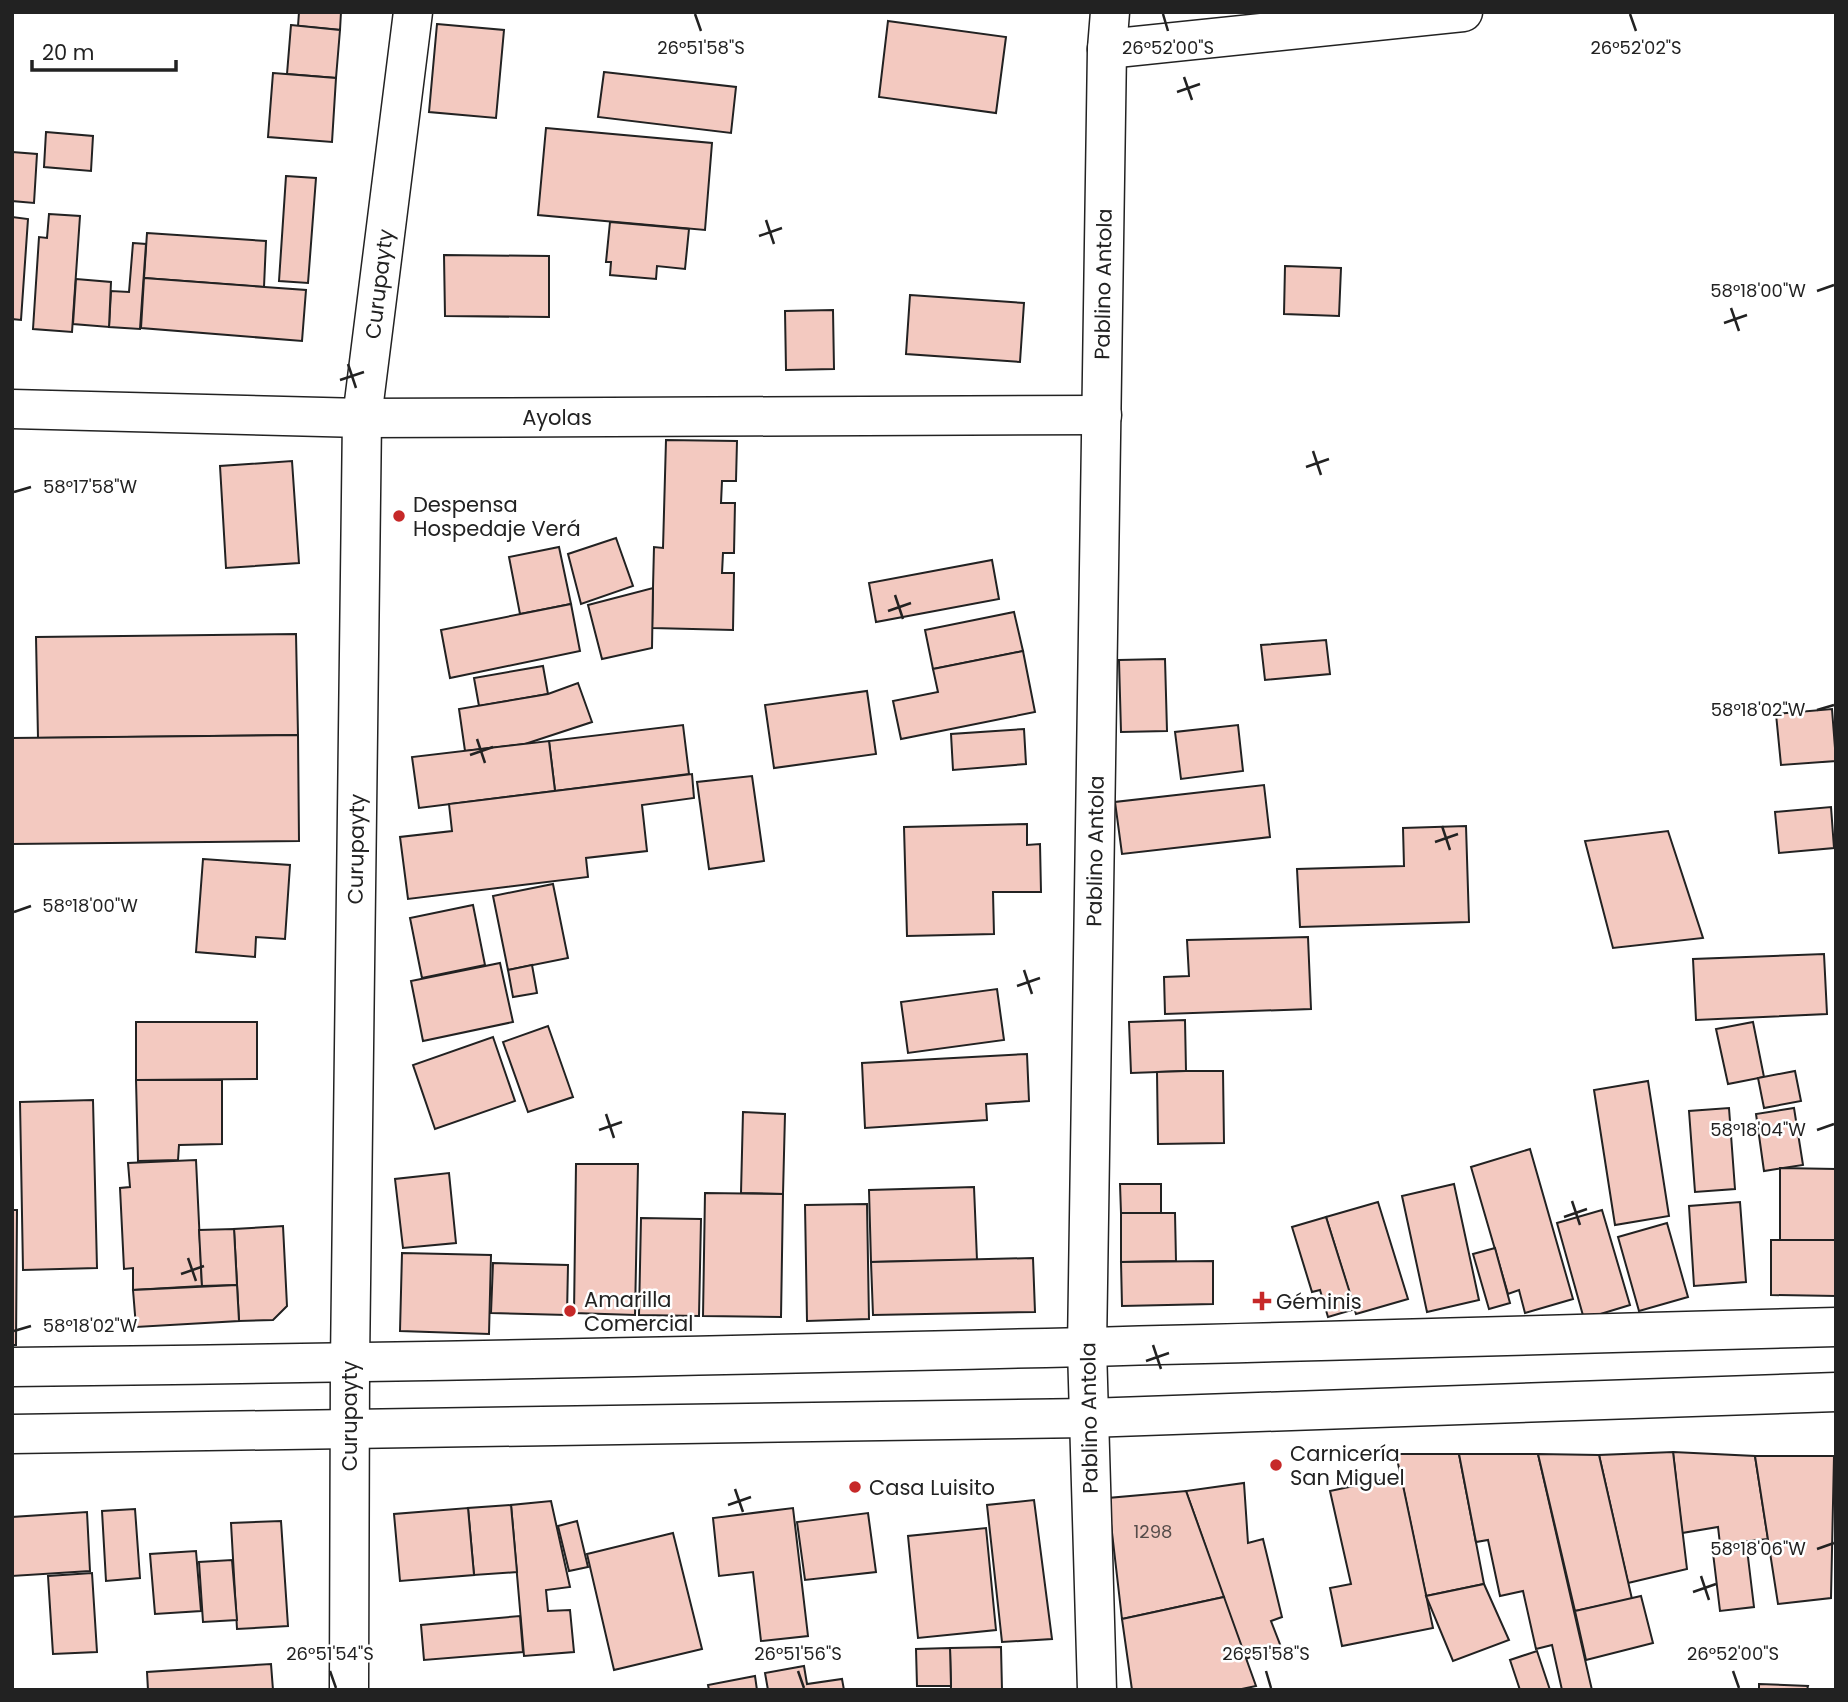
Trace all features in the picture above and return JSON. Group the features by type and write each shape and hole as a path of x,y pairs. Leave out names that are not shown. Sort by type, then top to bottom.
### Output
{"street":[{"name":"Curupayty","path":"349,1690 349,1430 362,418 413,12"},
{"path":"1108,30 1463,12"},
{"name":"Pablino Antola","path":"1097,1690 1087,1348 1108,30"},
{"name":"Ayolas","path":"12,409 362,418 1102,415"},
{"path":"12,1367 1087,1348 1836,1327"},
{"path":"12,1434 1088,1418 1836,1392"}],"building":[{"path":"299,12 341,12 340,30 298,26"},
{"path":"888,21 1006,37 996,113 879,97"},
{"path":"437,24 504,30 496,118 429,112"},
{"path":"291,25 340,30 336,78 287,74"},
{"path":"604,72 736,87 731,133 598,117"},
{"path":"273,73 336,78 332,142 268,137"},
{"path":"546,128 712,143 705,230 538,215"},
{"path":"46,132 93,136 91,171 44,167"},
{"path":"12,152 37,154 34,203 12,201"},
{"path":"286,176 316,178 308,283 279,281"},
{"path":"49,214 80,216 72,332 33,329 39,237 47,238"},
{"path":"12,217 28,219 21,320 12,319"},
{"path":"610,222 689,229 685,269 657,266 656,279 610,275 611,262 606,262"},
{"path":"147,233 266,241 264,287 144,278"},
{"path":"133,243 146,244 140,329 109,327 111,291 129,292"},
{"path":"444,255 549,256 549,317 445,316"},
{"path":"1285,266 1341,268 1339,316 1284,314"},
{"path":"144,278 306,290 302,341 141,328"},
{"path":"76,279 111,282 109,327 73,324"},
{"path":"910,295 1024,303 1020,362 906,354"},
{"path":"833,310 834,369 786,370 785,311"},
{"path":"666,440 737,441 736,481 722,481 721,503 735,503 734,553 723,553 722,573 734,573 733,630 652,628 654,547 663,548"},
{"path":"292,461 299,563 226,568 220,466"},
{"path":"616,538 633,586 581,604 568,554"},
{"path":"559,547 571,604 520,614 509,557"},
{"path":"992,560 999,599 876,622 869,583"},
{"path":"653,588 652,648 602,659 588,605"},
{"path":"571,604 580,651 450,678 441,630"},
{"path":"1014,612 1023,651 933,669 925,630"},
{"path":"296,634 298,735 38,738 36,637"},
{"path":"1326,640 1330,674 1265,680 1261,645"},
{"path":"1023,651 1035,712 901,739 893,701 938,692 933,669"},
{"path":"1165,659 1167,731 1121,732 1119,660"},
{"path":"543,666 548,694 479,706 474,678"},
{"path":"578,683 592,722 525,744 465,751 459,709 548,694"},
{"path":"867,691 876,754 774,768 765,705"},
{"path":"1832,709 1836,761 1781,765 1776,714"},
{"path":"683,725 689,774 555,791 549,741"},
{"path":"1238,725 1243,771 1181,779 1175,732"},
{"path":"1024,729 1026,764 953,770 951,734"},
{"path":"298,735 299,841 12,844 12,738"},
{"path":"549,741 555,791 419,808 412,757"},
{"path":"692,774 694,798 642,805 647,851 586,858 588,877 408,899 400,837 452,831 449,804"},
{"path":"752,776 764,861 709,869 697,782"},
{"path":"1264,785 1270,837 1122,854 1115,802"},
{"path":"1831,807 1834,848 1779,853 1775,812"},
{"path":"1027,824 1027,845 1040,844 1041,892 993,892 994,934 907,936 904,827"},
{"path":"1466,826 1469,922 1300,927 1297,869 1404,866 1403,828"},
{"path":"1668,831 1703,938 1613,948 1585,841"},
{"path":"203,859 290,865 285,939 256,937 255,957 196,952"},
{"path":"553,884 568,958 508,970 493,896"},
{"path":"473,905 485,965 422,978 410,918"},
{"path":"1308,937 1311,1009 1165,1014 1164,977 1189,976 1187,940"},
{"path":"1824,954 1827,1014 1696,1020 1693,959"},
{"path":"500,963 513,1022 423,1041 411,981"},
{"path":"532,965 537,993 513,997 508,970"},
{"path":"997,989 1004,1040 908,1053 901,1002"},
{"path":"1185,1020 1186,1071 1131,1073 1129,1022"},
{"path":"136,1022 257,1022 257,1079 136,1080"},
{"path":"1753,1022 1764,1077 1728,1084 1716,1029"},
{"path":"548,1026 573,1097 528,1112 503,1042"},
{"path":"493,1037 515,1101 435,1129 413,1065"},
{"path":"1027,1054 1029,1101 986,1104 987,1120 865,1128 862,1063"},
{"path":"1223,1071 1224,1143 1158,1144 1157,1072"},
{"path":"1795,1071 1801,1101 1764,1108 1758,1078"},
{"path":"136,1080 222,1080 222,1144 179,1145 178,1160 138,1161"},
{"path":"1648,1081 1669,1216 1615,1225 1594,1090"},
{"path":"93,1100 97,1268 23,1270 20,1102"},
{"path":"1729,1108 1735,1189 1695,1192 1689,1111"},
{"path":"1794,1108 1803,1165 1764,1171 1756,1114"},
{"path":"743,1112 785,1114 783,1194 741,1193"},
{"path":"1530,1149 1573,1299 1525,1313 1519,1290 1508,1294 1471,1167"},
{"path":"196,1160 202,1286 133,1290 133,1268 124,1269 120,1188 130,1187 128,1163"},
{"path":"576,1164 638,1164 635,1315 574,1313"},
{"path":"1780,1168 1836,1169 1836,1240 1780,1240"},
{"path":"449,1173 456,1243 403,1248 395,1179"},
{"path":"1120,1184 1161,1184 1161,1213 1121,1213"},
{"path":"1454,1184 1479,1300 1427,1312 1402,1196"},
{"path":"974,1187 977,1260 871,1262 869,1190"},
{"path":"705,1193 783,1194 781,1317 703,1316"},
{"path":"1378,1202 1408,1299 1356,1314 1326,1217"},
{"path":"1740,1202 1746,1282 1694,1286 1689,1206"},
{"path":"867,1204 869,1319 807,1321 805,1205"},
{"path":"12,1210 17,1210 16,1345 12,1345"},
{"path":"1602,1210 1630,1305 1584,1319 1557,1223"},
{"path":"1121,1213 1175,1213 1176,1261 1121,1262"},
{"path":"1326,1217 1355,1309 1328,1317 1320,1290 1312,1292 1292,1227"},
{"path":"641,1218 701,1219 699,1316 639,1315"},
{"path":"1667,1223 1688,1297 1639,1311 1618,1237"},
{"path":"283,1226 287,1306 273,1320 239,1321 234,1229"},
{"path":"234,1229 237,1285 202,1286 199,1230"},
{"path":"1771,1240 1836,1240 1836,1296 1771,1295"},
{"path":"1495,1248 1510,1303 1489,1309 1473,1254"},
{"path":"402,1253 491,1255 489,1334 400,1331"},
{"path":"1033,1258 1035,1312 873,1315 871,1262"},
{"path":"1213,1261 1213,1304 1122,1306 1121,1262"},
{"path":"493,1263 568,1265 567,1315 491,1313"},
{"path":"237,1285 239,1321 136,1327 133,1290"},
{"path":"1673,1452 1755,1456 1768,1539 1720,1544 1718,1527 1682,1533"},
{"path":"1673,1452 1687,1569 1628,1583 1599,1455"},
{"path":"1396,1454 1459,1454 1484,1584 1426,1596"},
{"path":"1459,1454 1538,1454 1592,1690 1562,1690 1552,1645 1536,1649 1523,1591 1500,1596 1488,1540 1476,1542"},
{"path":"1538,1454 1599,1455 1632,1599 1575,1611"},
{"path":"1755,1456 1834,1456 1831,1598 1778,1604"},
{"path":"1401,1476 1433,1628 1342,1646 1330,1588 1351,1584 1330,1491"},
{"path":"1244,1483 1248,1543 1263,1539 1282,1617 1271,1621 1281,1647 1245,1659 1186,1491"},
{"path":"1186,1491 1224,1597 1122,1619 1108,1498"},
{"path":"1034,1500 1052,1639 1002,1642 987,1505"},
{"path":"551,1501 570,1587 546,1590 548,1611 570,1610 574,1652 524,1656 511,1505"},
{"path":"511,1505 517,1572 474,1575 468,1508"},
{"path":"468,1508 474,1575 400,1581 394,1514"},
{"path":"793,1508 808,1636 761,1641 753,1572 719,1576 713,1518"},
{"path":"135,1509 140,1578 106,1581 102,1511"},
{"path":"87,1512 90,1571 12,1576 12,1517"},
{"path":"868,1513 876,1572 805,1580 797,1522"},
{"path":"281,1521 288,1626 237,1629 231,1523"},
{"path":"577,1521 588,1567 569,1571 558,1526"},
{"path":"986,1528 996,1630 918,1638 908,1536"},
{"path":"673,1533 702,1649 614,1670 587,1554"},
{"path":"1747,1549 1754,1607 1720,1611 1713,1553"},
{"path":"196,1551 201,1611 155,1614 150,1554"},
{"path":"232,1560 237,1620 203,1622 199,1562"},
{"path":"92,1573 97,1652 53,1654 48,1576"},
{"path":"1484,1584 1509,1640 1453,1661 1426,1596"},
{"path":"1641,1596 1653,1643 1586,1660 1575,1611"},
{"path":"1224,1597 1256,1686 1237,1690 1132,1690 1122,1619"},
{"path":"520,1616 523,1652 424,1660 421,1625"},
{"path":"1001,1647 1002,1690 951,1690 950,1648"},
{"path":"950,1648 951,1686 917,1686 916,1649"},
{"path":"1537,1651 1550,1690 1520,1690 1510,1660"},
{"path":"271,1664 273,1690 148,1690 147,1672"},
{"path":"804,1666 807,1684 842,1679 844,1690 768,1690 765,1673"},
{"path":"755,1676 757,1690 709,1690 708,1685"},
{"path":"1759,1684 1808,1686 1807,1690 1759,1690"}],"place":[{"name":"Despensa Hospedaje Verá","path":"399,516"},
{"name":"Géminis","path":"1262,1301"},
{"name":"Amarilla Comercial","path":"570,1311"},
{"name":"Carnicería San Miguel","path":"1276,1465"},
{"name":"Casa Luisito","path":"855,1487"}]}
